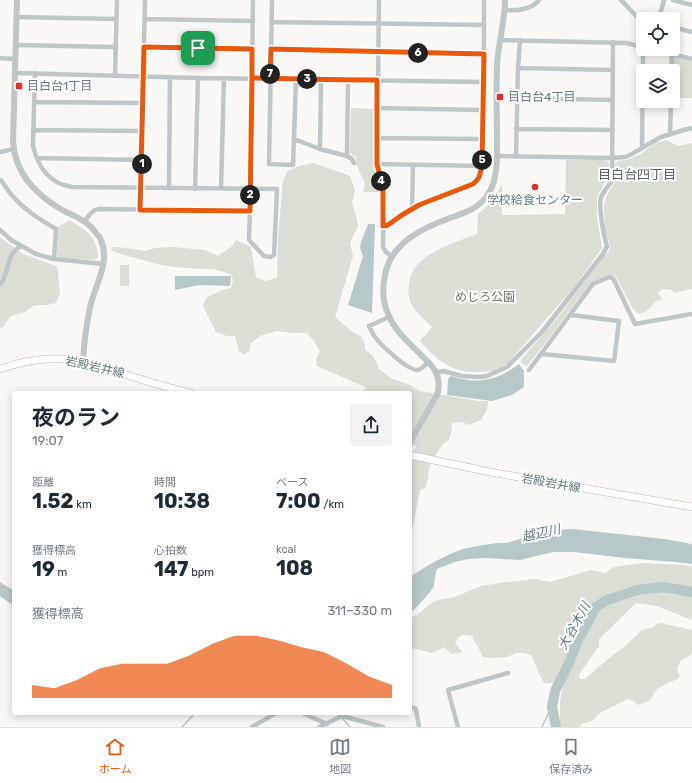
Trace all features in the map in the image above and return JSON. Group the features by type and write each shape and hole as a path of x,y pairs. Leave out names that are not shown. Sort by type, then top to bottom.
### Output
{"main road":[{"name":"岩殿岩井線","path":"0,369 44,359 64,359 83,362 183,391"},
{"name":"岩殿岩井線","path":"412,455 490,472 692,507"}],"street":[{"path":"17,0 13,150 18,165 27,181 46,200 84,221 93,229 101,240 104,253 104,264 89,311 84,342 83,362"},
{"path":"115,75 117,0"},
{"path":"140,210 145,0"},
{"path":"34,73 33,146 37,158 46,173 51,178 64,185 72,187 195,189 221,188 250,189 277,189 274,255 272,257 264,256 250,240 250,189 253,0"},
{"path":"272,0 269,164 293,165 296,79"},
{"path":"379,0 377,164 383,188 383,247 392,257"},
{"path":"383,226 388,225 419,205 478,181 482,166 484,0"},
{"path":"412,439 429,410 438,391 439,385 434,368 394,326 389,317 383,295 384,275 392,257 402,243 412,235 473,209 487,196 492,186 496,174 497,156 497,66 505,10 505,0"},
{"path":"505,10 520,11 536,4 539,0"},
{"path":"621,0 636,16"},
{"path":"661,12 664,0"},
{"path":"673,0 692,5"},
{"path":"16,17 116,19"},
{"path":"145,19 253,21"},
{"path":"272,22 484,25"},
{"path":"680,29 692,32"},
{"path":"501,40 626,42 636,46"},
{"path":"516,156 520,40"},
{"path":"436,373 443,372 462,376 478,377 487,376 507,367 542,332 603,254 607,246 601,217 600,198 612,181 613,42"},
{"path":"15,45 116,47"},
{"path":"144,47 252,49"},
{"path":"271,49 484,54"},
{"path":"642,148 643,56"},
{"path":"680,56 692,59"},
{"path":"0,58 15,59"},
{"path":"518,68 613,70"},
{"path":"15,73 198,78 483,82"},
{"path":"168,188 170,77"},
{"path":"195,189 198,78"},
{"path":"221,188 224,78"},
{"path":"320,149 321,80"},
{"path":"348,80 348,156"},
{"path":"517,98 613,100"},
{"path":"34,102 143,103"},
{"path":"377,108 482,110"},
{"path":"670,134 671,108"},
{"path":"497,156 624,157 661,137 692,128"},
{"path":"516,129 613,130"},
{"path":"33,130 142,132"},
{"path":"377,138 482,139"},
{"path":"294,139 320,149 348,156 352,158 354,163"},
{"path":"0,152 13,150"},
{"path":"37,158 142,160"},
{"path":"377,164 482,166"},
{"path":"412,165 412,209"},
{"path":"0,180 9,193 32,214 56,229 54,259"},
{"path":"84,221 90,213 99,209 250,211"},
{"path":"0,230 20,246 36,254 54,259 104,264"},
{"path":"0,284 3,281 12,254 20,246"},
{"path":"529,370 594,284 609,277 613,278 635,324 692,314"},
{"path":"542,354 614,361 619,321 571,315"},
{"path":"389,317 369,326 375,337 386,349 411,369 418,370 428,362"},
{"path":"458,727 448,690 508,673"},
{"path":"412,708 416,709 419,727"},
{"path":"252,727 273,715"},
{"path":"307,715 327,724"},
{"path":"320,727 341,715"},
{"path":"346,715 383,727"}],"green space":[{"path":"673,57 692,61 692,98 680,98 680,64 673,64"},
{"path":"351,108 374,109 373,162 380,192 363,192 365,184 356,164 356,157 350,152"},
{"path":"666,140 678,146 692,143 692,289 674,293 672,290 663,289 658,293 662,299 656,301 645,312 639,314 633,309 615,275 610,275 594,281 527,366 523,364 520,361 554,322 609,251 610,245 605,230 604,205 607,195 615,182 615,164 618,161 630,159 641,154 654,144"},
{"name":"めじろ公園","path":"566,160 604,160 609,164 608,176 597,197 597,217 602,248 575,286 508,363 495,370 478,372 458,370 444,363 420,341 432,327 417,312 410,301 408,289 411,274 417,265 434,252 445,246 477,234 478,214 492,200 502,184 502,215 565,214"},
{"path":"314,163 350,176 355,190 352,203 358,226 350,243 353,256 335,317 351,331 362,337 365,344 365,349 374,357 379,369 391,378 410,385 420,391 478,401 488,401 487,410 481,420 469,425 462,422 452,423 449,438 438,451 429,468 425,488 420,490 412,531 412,454 417,446 412,445 412,391 364,391 365,387 317,366 316,360 320,351 307,333 277,331 260,336 251,343 249,351 244,355 239,351 235,336 227,336 216,332 203,306 206,298 220,291 231,288 233,280 231,274 213,269 183,268 161,265 111,250 112,247 145,251 155,248 173,247 205,250 218,256 231,247 236,240 251,247 256,277 265,281 277,278 278,237 283,180 288,171 299,166"},
{"path":"69,220 90,234 97,250 98,257 95,260 59,258 57,256 58,227"},
{"path":"0,237 23,254 56,266 60,294 56,303 33,306 25,312 11,316 3,327 0,328"},
{"path":"120,265 129,265 129,286 120,286"},
{"path":"642,563 685,565 692,567 692,620 657,606 636,603 599,639 599,647 579,675 580,679 585,679 642,630 653,627 657,624 661,623 692,630 692,653 681,660 677,669 680,676 657,689 650,700 639,705 628,699 601,712 592,721 581,724 580,727 562,727 560,726 560,701 563,687 554,683 544,683 532,656 525,653 516,653 507,657 483,657 472,636 466,635 458,638 455,643 462,652 451,654 444,647 432,653 412,648 412,617 417,615 434,601 455,597 481,586 536,579 550,582 591,570 605,573 613,567"}],"water":[{"path":"368,224 375,224 372,313 348,305 363,256 360,248"},
{"path":"175,276 231,276 230,286 199,285 175,290"},
{"path":"519,364 524,371 524,387 512,395 492,401 447,395 448,379 451,376 470,380 487,379 503,374"},
{"name":"越辺川","path":"573,529 687,543 692,545 692,564 574,552 553,552 520,560 486,558 468,559 437,569 433,588 424,600 412,611 412,576 434,562 463,549 497,543 507,543 548,530"},
{"path":"0,582 12,590 12,605 0,596"}],"waterway":[{"name":"大谷木川","path":"556,727 552,707 555,691 569,663 579,638 596,607 607,600 637,590 664,587 692,592"},
{"path":"542,727 552,707"},
{"path":"182,727 193,715"},
{"path":"342,718 350,727"}],"place":[{"name":"目白台1丁目","path":"19,86"},
{"name":"目白台4丁目","path":"500,97"},
{"name":"学校給食センター","path":"535,187"}],"district":[{"name":"目白台四丁目","path":"637,174"}],"route":[{"path":"198,48 144,47 140,210 250,211 252,78 377,80 377,164 384,198 383,226 395,221 419,205 478,181 482,166 484,54 271,49 270,78 252,78 252,49 198,48"}]}
